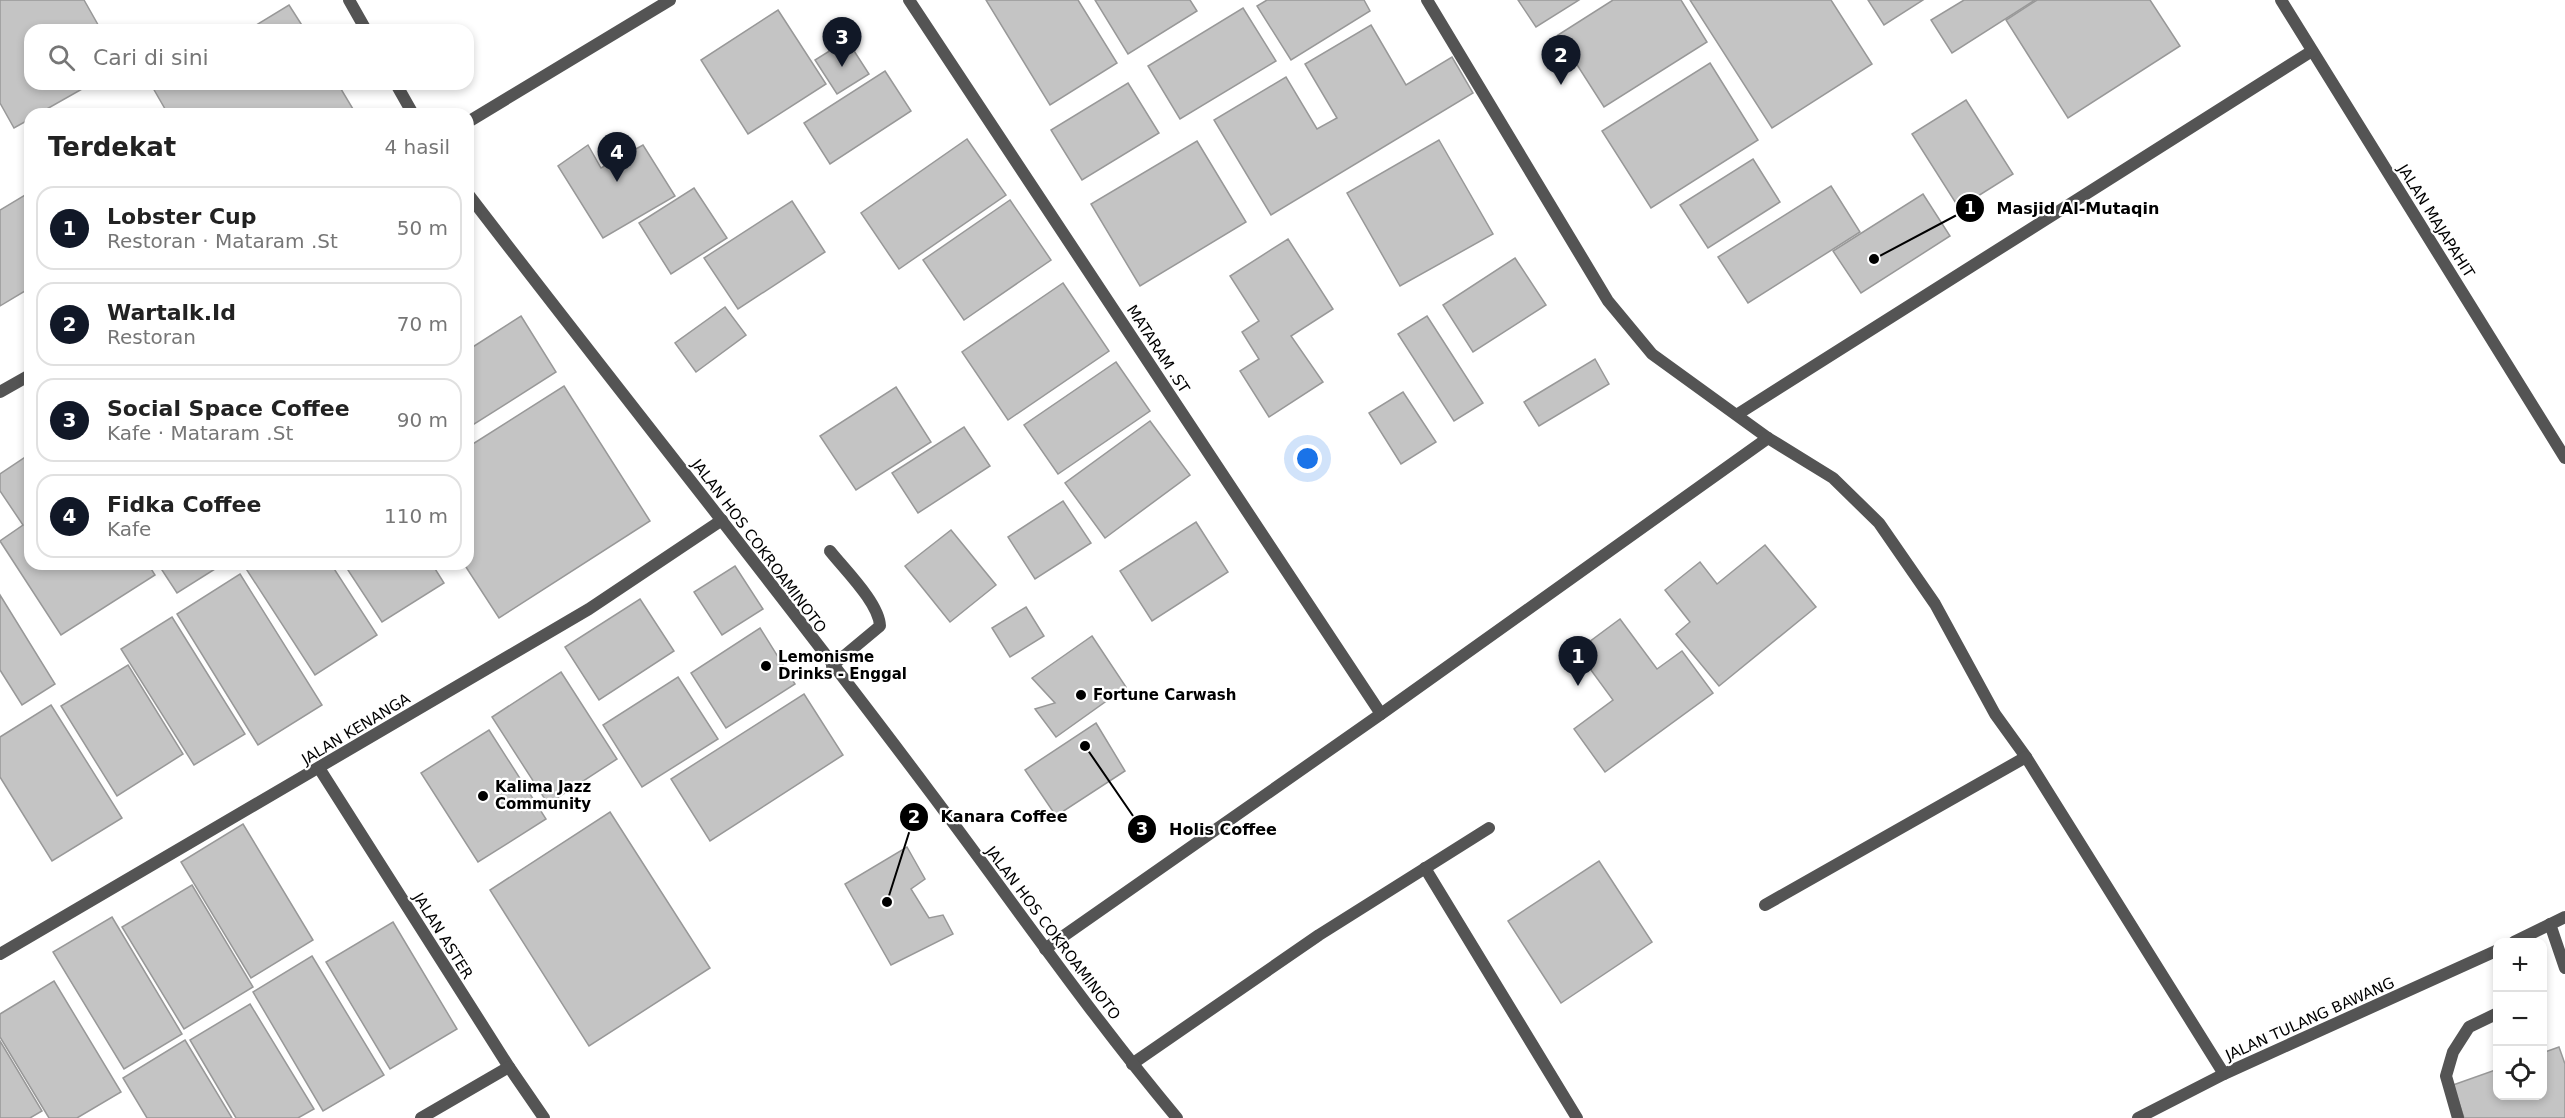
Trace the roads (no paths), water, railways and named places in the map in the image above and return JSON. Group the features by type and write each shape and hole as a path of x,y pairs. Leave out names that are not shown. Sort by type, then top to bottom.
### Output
{"street":[{"path":"350,0 363,24"},
{"path":"474,118 670,0"},
{"name":"MATARAM .ST","path":"909,0 1381,714"},
{"path":"1426,0 1608,301 1652,354 1738,414 1768,438 1833,478 1879,523 1935,604 1995,714 2025,757 2224,1074"},
{"name":"JALAN MAJAPAHIT","path":"2281,0 2565,458"},
{"path":"1738,414 2312,51"},
{"path":"399,90 410,108"},
{"name":"JALAN HOS COKROAMINOTO","path":"474,202 722,520 929,791 1132,1064 1177,1118"},
{"path":"0,392 24,378"},
{"path":"1045,949 1381,714 1768,438"},
{"name":"JALAN KENANGA","path":"0,954 589,609 722,520"},
{"path":"830,551 873,606 879,617 880,626 832,666"},
{"path":"1765,905 2025,757"},
{"name":"JALAN ASTER","path":"319,768 509,1067 544,1118"},
{"path":"1132,1064 1319,935 1489,828"},
{"path":"1425,868 1576,1118"},
{"path":"2522,938 2565,917"},
{"path":"2550,924 2565,968"},
{"name":"JALAN TULANG BAWANG","path":"2138,1118 2224,1074 2493,952"},
{"path":"2458,1118 2446,1076 2453,1052 2469,1026 2493,1015"},
{"path":"421,1118 509,1067"}],"place":[{"name":"Social Space Coffee","path":"842,67"},
{"name":"Wartalk.Id","path":"1561,85"},
{"name":"Fidka Coffee","path":"617,182"},
{"name":"Masjid Al-Mutaqin","path":"1874,259"},
{"name":"Lemonisme Drinks - Enggal","path":"766,666"},
{"name":"Lobster Cup","path":"1578,686"},
{"name":"Fortune Carwash","path":"1081,695"},
{"name":"Holis Coffee","path":"1085,746"},
{"name":"Kalima Jazz Community","path":"483,796"},
{"name":"Kanara Coffee","path":"887,902"}]}
